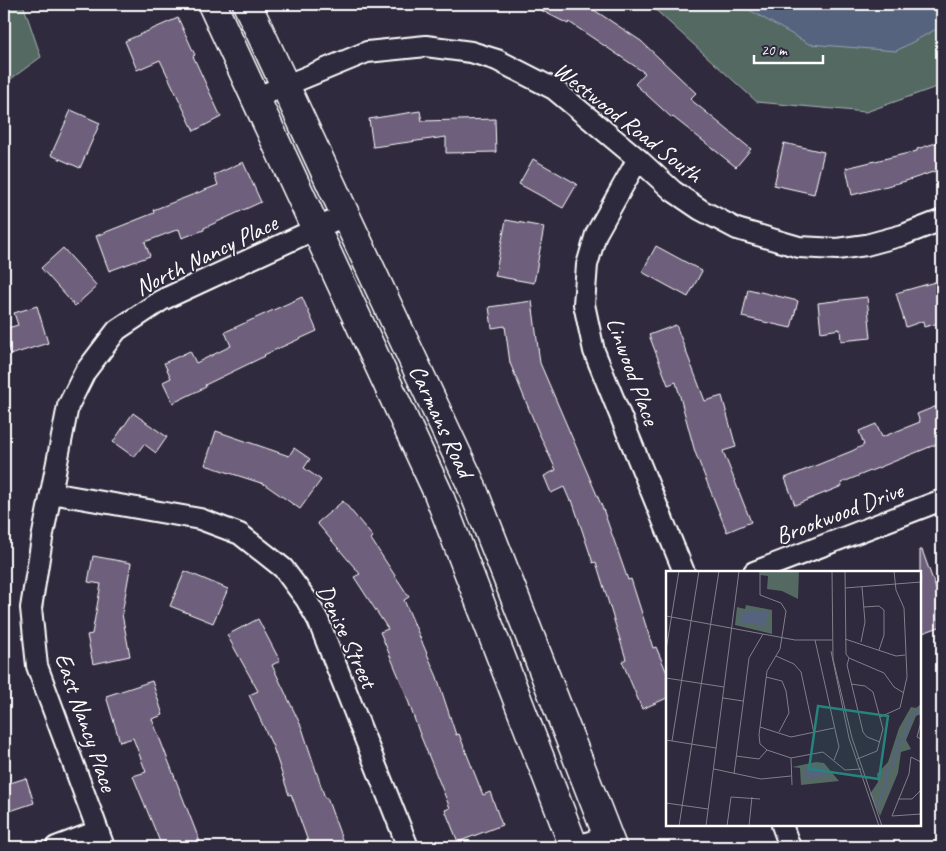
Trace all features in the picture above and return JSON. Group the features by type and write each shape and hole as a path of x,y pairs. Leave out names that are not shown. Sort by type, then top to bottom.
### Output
{"street":[{"name":"Carmans Road","path":"212,4 438,493 575,847"},
{"name":"Carmans Road","path":"247,4 470,482 610,841"},
{"name":"Westwood Road South","path":"255,98 367,52 426,46 471,52 497,60 554,89 638,159 673,191 701,210 737,229 799,246 837,249 866,245 903,235 942,220"},
{"name":"Linwood Place","path":"638,159 596,234 587,266 584,304 594,351 684,571"},
{"name":"North Nancy Place","path":"51,493 68,406 85,372 117,330 162,300 346,216"},
{"name":"East Nancy Place","path":"51,493 31,608 37,666 101,839"},
{"name":"Denise Street","path":"51,493 200,519 240,534 283,568 306,599 318,620 408,847"},
{"name":"Brookwood Drive","path":"757,571 942,500"},
{"path":"782,826 790,847"},
{"path":"56,847 101,839"},
{"path":"575,847 610,841"}],"green space":[{"path":"4,4 23,4 41,57 4,84"},
{"path":"649,4 942,4 942,85 866,112 757,102"}],"water":[{"path":"741,4 942,4 942,26 896,51 809,44"}],"building":[{"path":"529,4 585,4 641,41 696,93 690,99 751,149 736,167 672,118 635,84 645,73 569,22 568,24"},
{"path":"178,18 221,117 194,131 160,60 137,70 125,41"},
{"path":"71,110 100,123 80,168 51,155"},
{"path":"420,111 422,121 495,119 496,152 446,153 446,137 373,147 369,119"},
{"path":"942,141 942,169 906,181 852,195 846,168 917,151 917,149"},
{"path":"784,143 824,152 814,194 774,185"},
{"path":"533,159 577,184 563,208 519,184"},
{"path":"243,162 261,202 204,228 204,230 182,238 179,229 145,242 150,256 109,271 96,236 154,213 153,210 218,185 214,175"},
{"path":"506,220 544,227 534,283 495,276"},
{"path":"656,246 702,271 688,297 642,272"},
{"path":"63,248 97,286 75,306 41,268"},
{"path":"942,280 942,322 924,327 923,321 906,327 896,293"},
{"path":"748,289 798,301 791,328 742,317"},
{"path":"302,297 317,331 264,355 173,403 163,382 171,378 164,363 190,351 196,363 231,346 225,332"},
{"path":"867,297 871,338 841,341 840,329 821,332 818,303"},
{"path":"532,301 540,363 603,509 628,580 631,579 653,648 656,647 666,671 666,698 642,709 622,661 626,659 596,562 593,563 572,500 570,501 564,487 551,493 544,476 556,470 510,363 505,326 492,328 489,307"},
{"path":"37,306 48,343 10,355 4,329 18,325 14,313"},
{"path":"676,325 705,401 722,396 736,447 723,451 751,522 727,532 695,452 676,382 668,385 649,335"},
{"path":"942,404 942,442 841,483 842,486 795,505 785,478 864,445 859,431 876,424 882,437 920,422 917,414"},
{"path":"133,413 167,437 156,453 144,444 134,457 113,442"},
{"path":"216,431 289,456 294,448 310,459 304,468 321,480 300,509 264,484 205,465"},
{"path":"343,501 373,537 371,539 409,597 404,600 437,677 456,735 459,734 483,795 490,792 502,825 458,842 445,810 450,808 380,632 388,629 354,577 360,574 317,523"},
{"path":"920,550 922,550 942,605 942,626 921,634 921,571"},
{"path":"93,556 131,563 122,614 130,656 93,664 87,635 92,634 101,584 88,582"},
{"path":"185,571 228,589 213,623 170,606"},
{"path":"258,619 280,661 272,665 302,728 325,798 327,798 343,842 327,847 310,847 291,794 289,795 273,747 249,695 258,691 227,635"},
{"path":"152,681 163,715 152,719 202,847 162,847 133,776 146,772 133,738 120,742 106,696"},
{"path":"26,778 34,803 4,813 4,785"}]}
